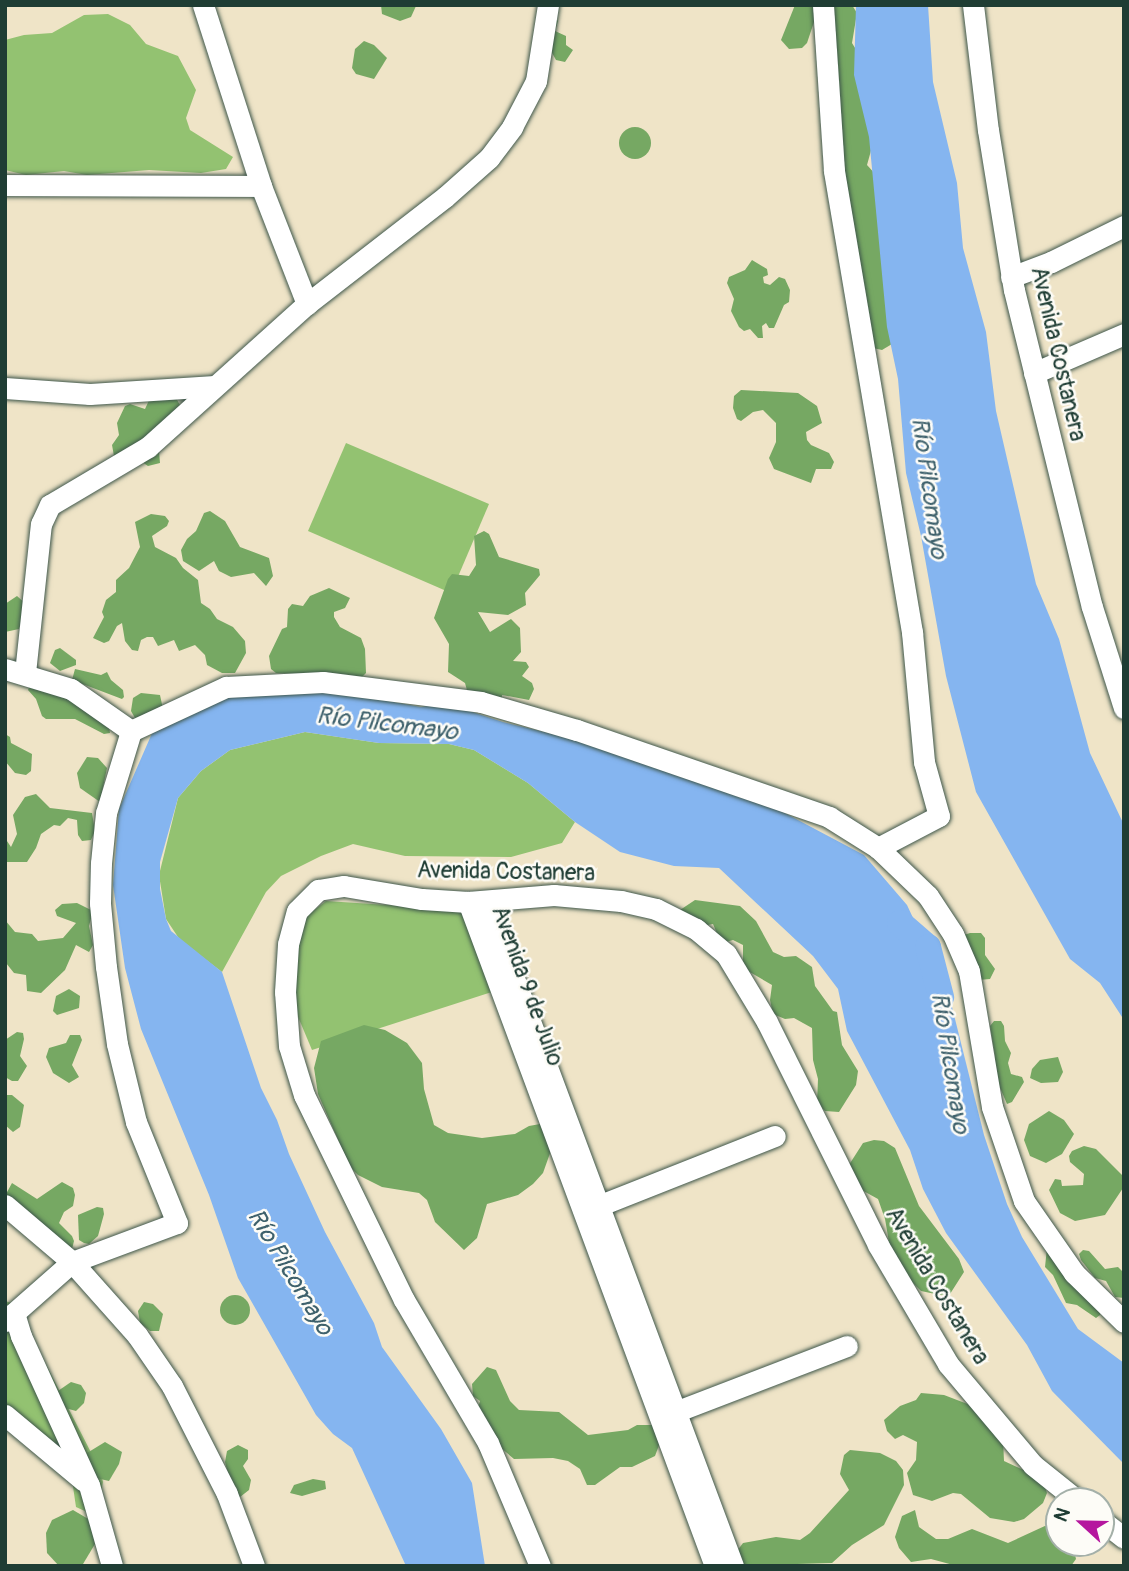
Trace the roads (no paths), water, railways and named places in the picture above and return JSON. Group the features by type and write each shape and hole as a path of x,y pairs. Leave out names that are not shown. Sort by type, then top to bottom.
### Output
{"street":[{"path":"203,5 261,186 307,304"},
{"path":"131,731 71,689 15,671 41,524 50,505 148,447 307,304 445,197 489,158 512,127 536,81 548,5"},
{"path":"823,5 834,171 912,632 924,762 939,816 878,848"},
{"name":"Avenida Costanera","path":"973,5 988,130 1011,277 1092,607 1124,708"},
{"path":"5,185 261,186"},
{"path":"1011,277 1051,262 1124,226"},
{"path":"1034,373 1124,334"},
{"path":"5,388 90,394 215,386"},
{"path":"112,1566 89,1485 10,1317 72,1262 177,1223 136,1122 117,1044 100,904 103,838 106,813 131,731 226,687 323,682 481,702 578,730 800,806 829,817 878,848 928,896 958,946 969,971 992,1107 1024,1201 1074,1273 1124,1322"},
{"name":"Avenida Costanera","path":"540,1566 488,1443 404,1300 304,1095 289,1046 285,992 288,944 297,911 318,890 344,886 422,899 468,902 554,895 621,901 666,914 696,929 726,954 767,1022 878,1245 948,1364 1033,1465 1060,1487"},
{"name":"Avenida 9 de Julio","path":"468,902 493,922 598,1206 630,1316 715,1566"},
{"name":"Avenida 9 de Julio","path":"468,902 630,1316 675,1412 733,1566"},
{"path":"598,1206 775,1136"},
{"path":"5,1205 72,1262 138,1335 172,1386 227,1494 254,1566"},
{"path":"675,1412 848,1346"},
{"path":"5,1415 89,1485"}],"water":[{"path":"856,5 928,5 933,82 957,183 963,248 986,332 996,411 1036,584 1059,639 1090,753 1124,825 1124,1020 1100,983 1070,959 976,792 946,676 921,536 906,473 898,379 887,327 869,137 854,75"},
{"path":"322,689 421,707 457,707 503,722 602,746 764,802 864,855 907,905 949,995 984,1135 1007,1204 1022,1237 1078,1329 1124,1363 1124,1464 1052,1391 1027,1345 946,1233 923,1189 910,1150 847,1031 838,989 813,956 719,868 674,866 620,852 575,822 528,783 474,750 449,744 379,743 305,732 230,750 201,771 178,798 160,862 160,889 171,931 222,972 261,1088 277,1120 289,1154 325,1232 374,1323 382,1347 441,1429 472,1483 485,1566 406,1566 352,1448 333,1434 316,1415 238,1278 209,1195 141,1029 125,968 113,885 119,809 153,731 208,700 243,693"}],"waterway":[{"name":"Río Pilcomayo","path":"900,923 928,947 941,997"}]}
